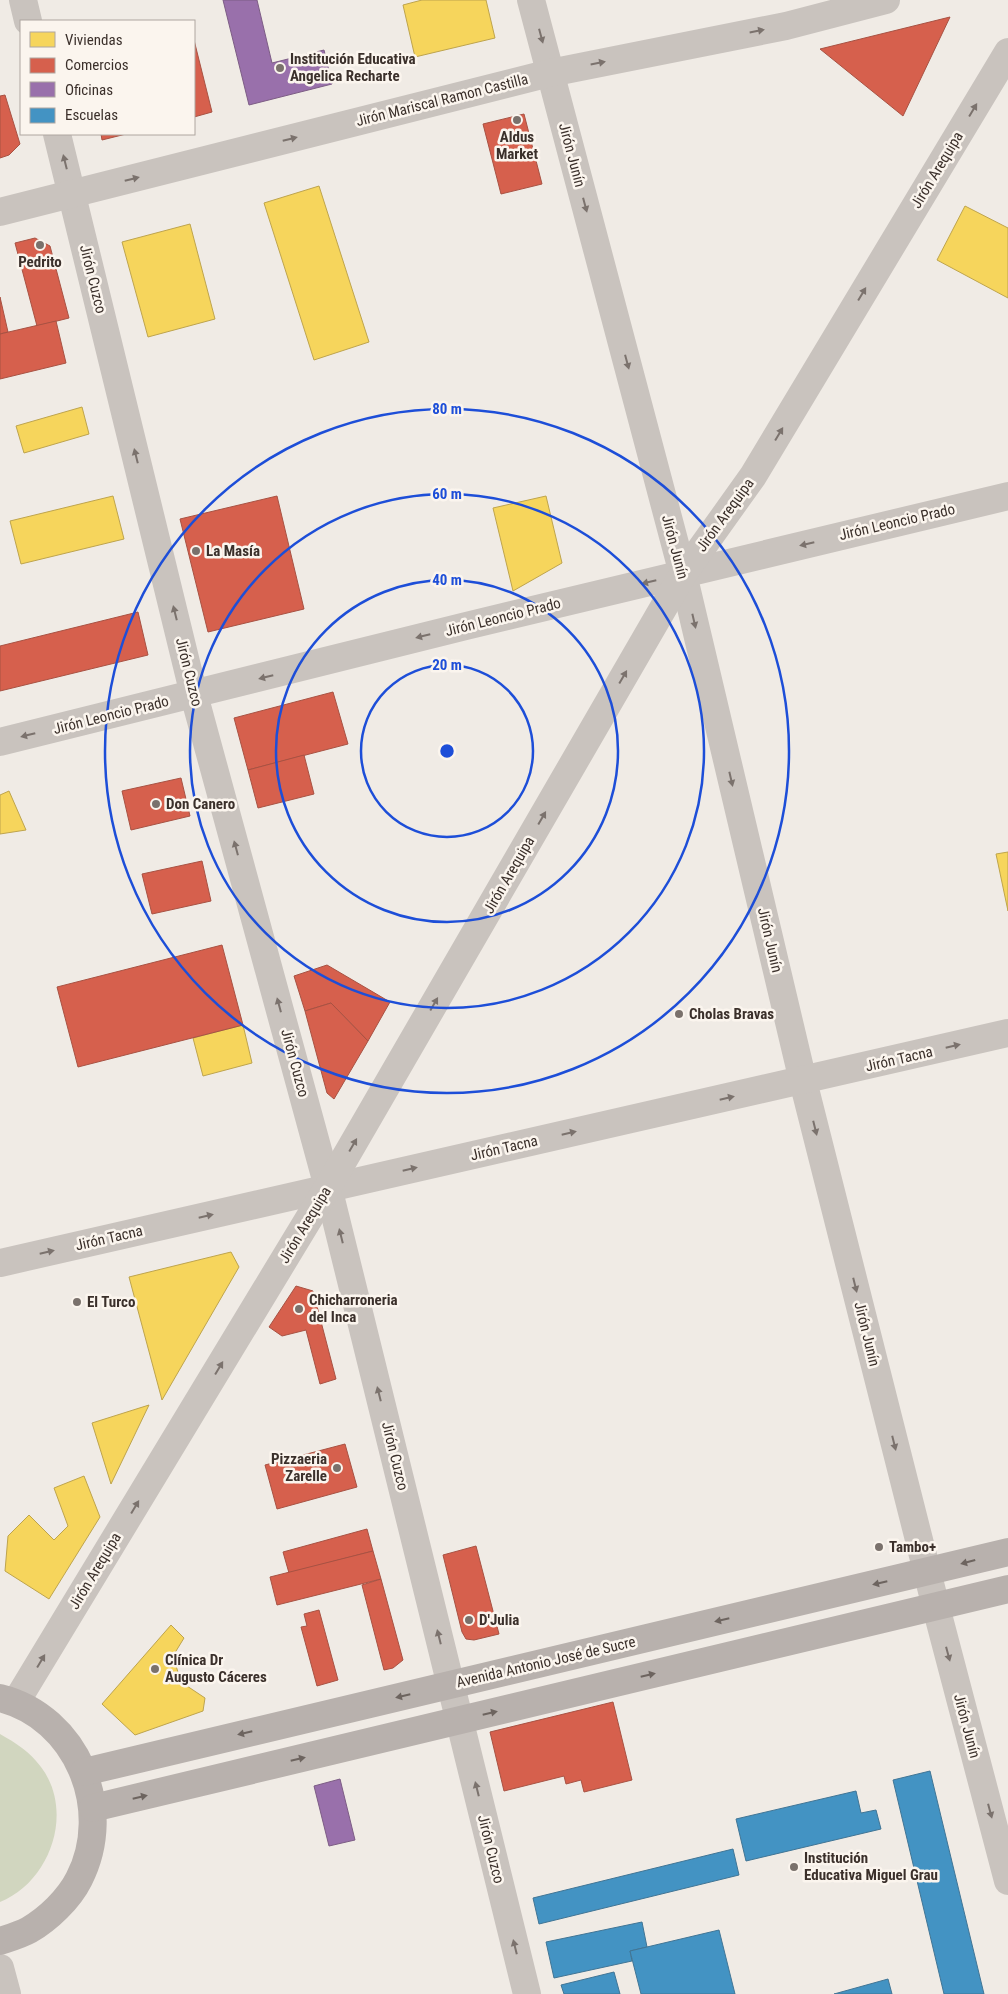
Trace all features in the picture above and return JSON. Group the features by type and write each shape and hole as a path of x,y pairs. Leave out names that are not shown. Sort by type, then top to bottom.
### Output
{"main road":[{"name":"Avenida Antonio José de Sucre","path":"84,1772 1008,1552"},
{"path":"93,1808 1008,1589"},
{"path":"0,1941 28,1931 57,1908 79,1879 91,1844 93,1808 84,1772 68,1743 44,1719 8,1700"}],"street":[{"path":"23,0 28,20"},
{"name":"Jirón Junín","path":"532,0 683,574 803,1080 927,1572 1008,1881"},
{"name":"Jirón Mariscal Ramon Castilla","path":"0,212 550,73 786,26 886,0"},
{"name":"Jirón Arequipa","path":"8,1700 328,1187 683,574 754,476 1008,52"},
{"name":"Jirón Cuzco","path":"57,135 194,695 328,1187 527,1994"},
{"name":"Jirón Leoncio Prado","path":"0,742 466,626 1008,496"},
{"name":"Jirón Tacna","path":"0,1263 1008,1033"},
{"path":"0,1968 7,1994"}],"green space":[{"path":"0,1734 22,1748 41,1767 51,1785 56,1804 56,1824 52,1844 44,1862 32,1879 18,1892 0,1902"}],"building: Viviendas":[{"path":"422,0 486,0 495,38 415,57 403,5"},
{"path":"319,186 369,342 314,360 264,203"},
{"path":"965,206 1008,228 1008,298 937,260"},
{"path":"190,224 215,319 148,337 122,242"},
{"path":"82,407 89,434 24,453 16,426"},
{"path":"113,496 124,539 21,564 10,521"},
{"path":"546,496 562,563 513,591 493,508"},
{"path":"9,791 26,830 0,834 0,795"},
{"path":"1008,852 1008,911 996,854"},
{"path":"243,1025 252,1063 203,1076 193,1038"},
{"path":"231,1252 239,1267 162,1400 129,1277"},
{"path":"149,1405 111,1484 92,1423"},
{"path":"84,1476 100,1517 49,1599 5,1571 8,1536 29,1515 54,1540 68,1526 54,1488"},
{"name":"Clínica Dr Augusto Cáceres","path":"171,1625 184,1638 173,1656 181,1682 205,1698 203,1711 135,1735 102,1704"}],"building: Comercios":[{"path":"950,17 903,116 820,49"},
{"path":"195,44 212,112 195,117"},
{"path":"5,95 20,144 9,155 0,158 0,96"},
{"path":"524,114 542,184 501,194 483,124"},
{"path":"101,135 122,135 102,140"},
{"path":"35,238 50,246 69,318 37,326 15,243"},
{"path":"0,297 8,332 0,334"},
{"path":"56,321 66,363 0,379 0,334"},
{"path":"277,496 304,609 208,632 180,519"},
{"path":"138,612 148,655 0,691 0,646"},
{"path":"333,692 348,744 248,770 234,718"},
{"path":"304,755 314,794 258,808 248,770"},
{"name":"Don Canero","path":"181,778 190,816 131,830 122,791"},
{"path":"202,861 211,901 152,914 142,874"},
{"path":"222,945 243,1025 78,1067 57,987"},
{"path":"327,965 390,1002 368,1041 331,1003 305,1011 294,976"},
{"path":"331,1003 368,1041 334,1099 327,1093 305,1011"},
{"path":"296,1286 313,1291 336,1379 320,1384 306,1330 282,1336 269,1327"},
{"path":"345,1444 357,1487 277,1509 265,1465"},
{"path":"367,1529 373,1551 289,1573 283,1552"},
{"path":"476,1546 499,1634 474,1640 466,1639 462,1632 443,1555"},
{"path":"373,1551 381,1579 277,1605 270,1577"},
{"path":"381,1579 403,1660 393,1668 384,1670 362,1585"},
{"path":"319,1610 338,1680 317,1686 301,1627 307,1626 304,1614"},
{"path":"613,1702 632,1780 584,1792 581,1780 566,1784 564,1776 504,1791 490,1732"}],"building: Oficinas":[{"path":"223,0 257,0 272,63 324,50 332,84 249,105"},
{"path":"340,1779 355,1840 329,1846 314,1786"}],"building: Escuelas":[{"path":"930,1771 984,1994 944,1994 893,1780"},
{"path":"856,1791 861,1813 876,1810 881,1829 746,1861 736,1819"},
{"path":"733,1849 739,1875 539,1924 533,1898"},
{"path":"642,1922 647,1947 630,1951 632,1961 554,1978 546,1942"},
{"path":"719,1930 735,1994 641,1994 630,1951"},
{"path":"614,1972 620,1994 564,1994 561,1985"},
{"path":"888,1979 892,1994 834,1994"}],"place":[{"name":"Institución Educativa Angelica Recharte","path":"280,68"},
{"name":"Aldus Market","path":"517,120"},
{"name":"Pedrito","path":"40,245"},
{"name":"La Masía","path":"196,551"},
{"name":"Don Canero","path":"156,804"},
{"name":"Cholas Bravas","path":"679,1014"},
{"name":"El Turco","path":"77,1302"},
{"name":"Chicharroneria del Inca","path":"299,1309"},
{"name":"Pizzaeria Zarelle","path":"337,1468"},
{"name":"Tambo+","path":"879,1547"},
{"name":"D'Julia","path":"469,1620"},
{"name":"Clínica Dr Augusto Cáceres","path":"155,1669"},
{"name":"Institución Educativa Miguel Grau","path":"794,1867"}]}
